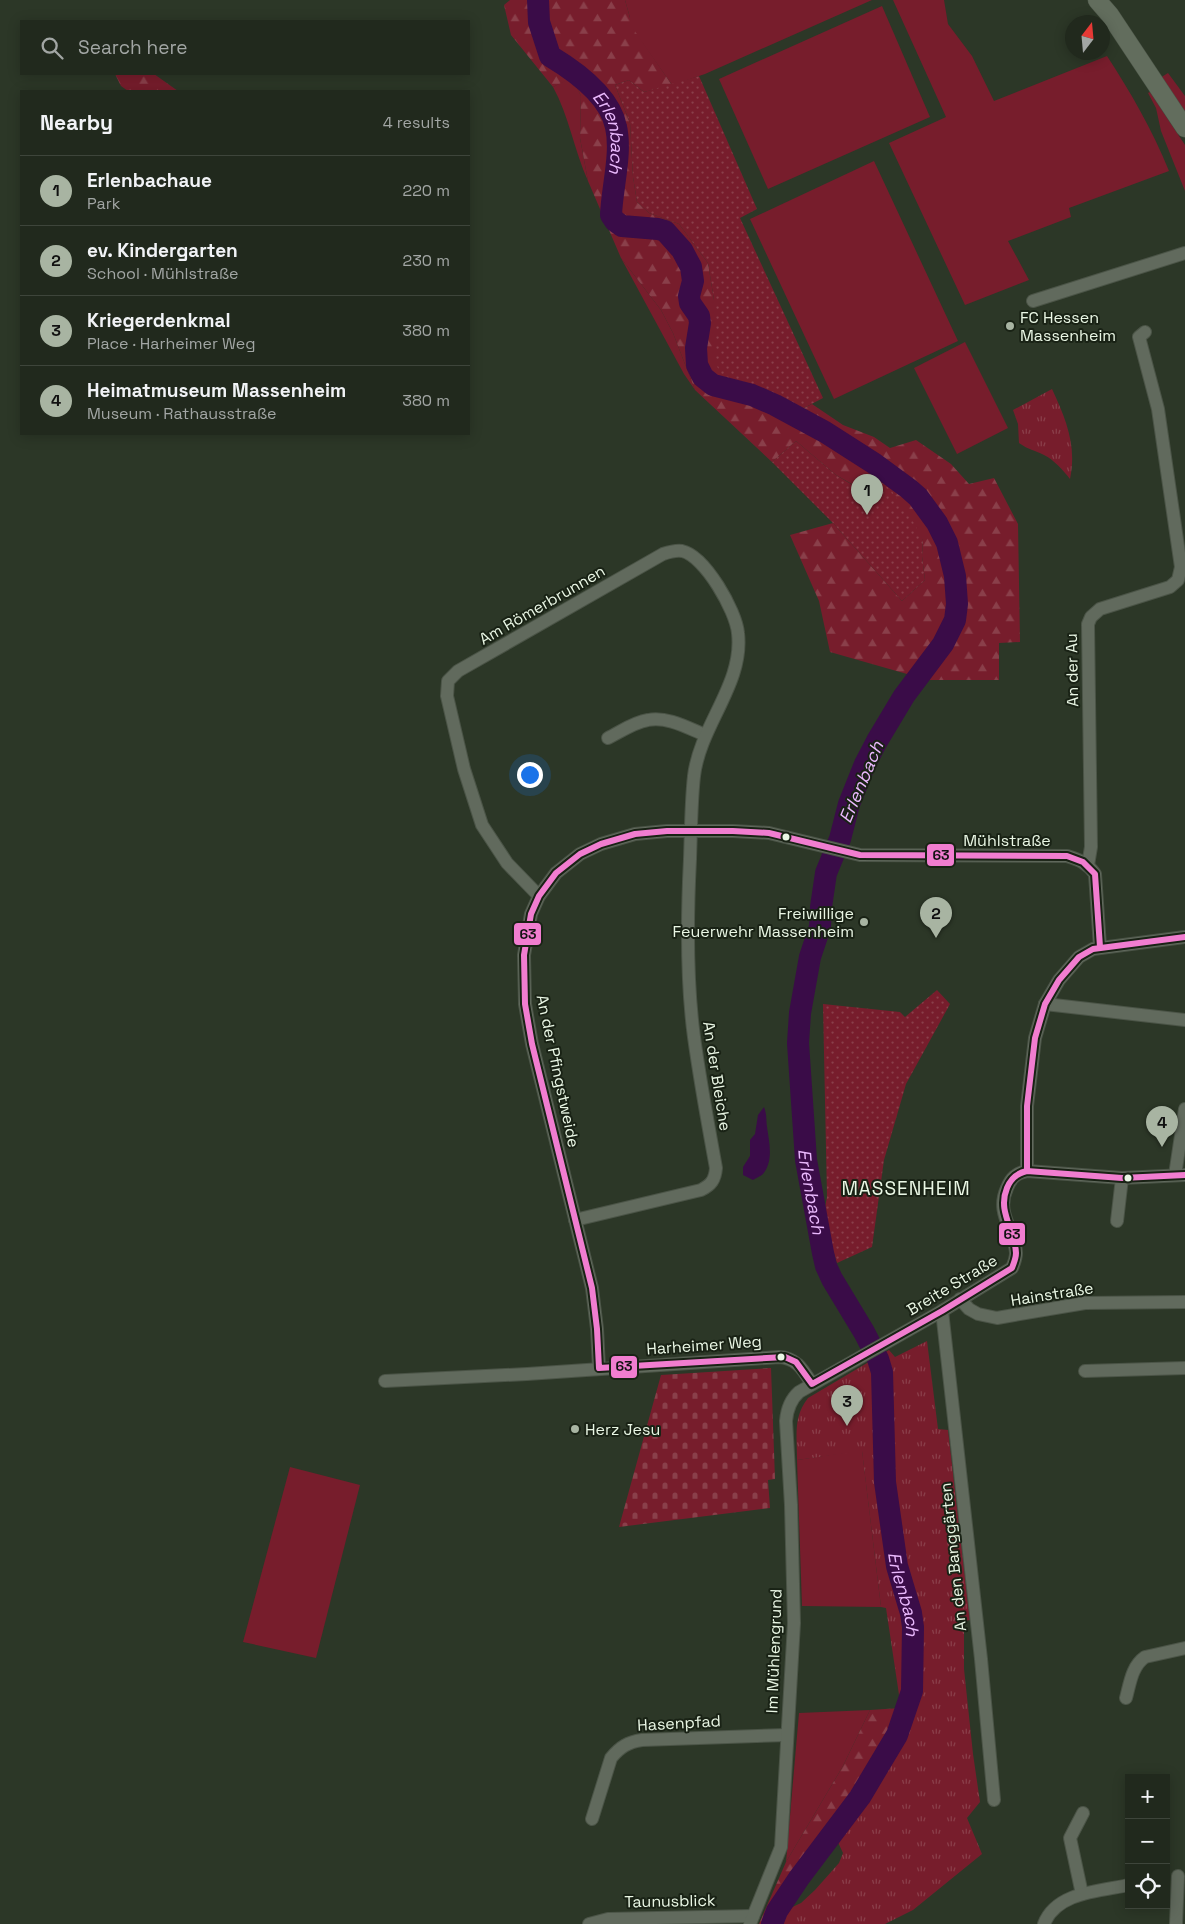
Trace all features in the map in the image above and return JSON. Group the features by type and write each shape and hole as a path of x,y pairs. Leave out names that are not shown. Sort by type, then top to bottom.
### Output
{"main road":[{"path":"1097,0 1115,23 1185,128"}],"street":[{"path":"1034,301 1185,253"},
{"name":"An der Au","path":"1088,865 1091,847 1088,624 1091,617 1100,609 1170,587 1178,580 1181,567 1158,409 1139,337 1145,332"},
{"name":"Am Römerbrunnen","path":"539,896 517,875 498,852 477,813 467,779 446,685 453,674 670,552 682,552 700,564 730,605 738,632 738,652 733,676 705,734 695,767 691,830"},
{"path":"608,738 643,721 653,719 666,720 705,734"},
{"name":"An der Pfingstweide","path":"599,1368 594,1299 532,1044 525,1004 523,971 525,940 531,914 548,882 562,867 590,848 635,834 691,830 762,832 811,844"},
{"name":"An der Bleiche","path":"575,1220 700,1190 708,1187 715,1176 716,1168 694,1037 690,997 688,927 691,830"},
{"name":"Mühlstraße","path":"811,844 847,853 875,856 1067,856 1081,860 1088,865"},
{"path":"1088,865 1095,874 1100,947"},
{"path":"1185,937 1100,947 1086,952 1070,965 1059,980 1045,1004 1035,1038 1030,1070 1027,1171 1122,1178 1180,1175 1185,1109"},
{"path":"1045,1004 1185,1020"},
{"name":"Breite Straße","path":"812,1384 942,1311 1012,1268 1016,1259 1015,1245 1003,1211 1003,1199 1012,1178 1017,1174 1027,1171"},
{"path":"1117,1221 1122,1178"},
{"name":"Hainstraße","path":"960,1300 978,1314 997,1318 1085,1303 1185,1302"},
{"name":"An den Banggärten","path":"942,1311 981,1659 994,1800"},
{"name":"Harheimer Weg","path":"385,1381 779,1357 796,1362 812,1384"},
{"path":"1085,1371 1185,1368"},
{"name":"Im Mühlengrund","path":"751,1920 780,1852 794,1612 787,1411 794,1397 812,1384"},
{"path":"1126,1698 1134,1670 1140,1661 1145,1657 1185,1648"},
{"name":"Hasenpfad","path":"592,1819 611,1758 624,1745 632,1741 787,1735"},
{"path":"1082,1894 1070,1838 1083,1813"},
{"path":"1176,1876 1176,1924"},
{"path":"1044,1924 1049,1914 1061,1903 1082,1894 1125,1886"},
{"name":"Taunusblick","path":"589,1924 608,1918 751,1920"}],"green space":[{"path":"510,0 625,0 630,24 672,85 644,92 629,80 615,85 630,123 633,177 637,202 649,213 679,224 708,263 714,300 802,409 812,404 843,425 874,437 890,448 916,440 951,464 969,484 994,478 1018,524 1020,642 999,643 999,680 928,680 830,652 819,601 790,535 833,523 902,601 925,580 922,556 923,540 869,473 857,487 836,475 796,441 772,462 695,390 673,333 661,310 621,258 588,181 580,138 581,96 572,78 553,87 511,35 504,5"},
{"path":"625,0 872,0 705,74 672,85 629,24 630,18"},
{"path":"893,0 944,0 948,24 972,56 994,101 1097,60 1109,60 1141,112 1169,171 1069,208 1071,217 1008,241 1029,280 965,305 889,143 946,117"},
{"path":"882,6 930,117 768,189 719,79"},
{"path":"1168,73 1185,96 1185,117 1160,78"},
{"path":"116,75 155,75 177,90 127,90 121,86"},
{"path":"699,76 757,209 740,218 823,398 802,409 722,377 716,364 714,300 708,263 679,224 649,213 637,202 633,177 630,123 615,85 629,80 644,92"},
{"path":"572,77 581,96 580,138 588,181 559,98 553,87"},
{"path":"1150,92 1185,145 1185,191 1161,131 1156,108 1148,93"},
{"path":"874,161 958,341 834,399 750,219"},
{"path":"621,258 661,310 673,333 695,390 684,374"},
{"path":"965,342 1008,428 957,454 914,368"},
{"path":"1052,389 1069,433 1072,455 1070,479 1044,455 1019,443 1018,424 1013,410"},
{"path":"796,441 836,475 856,487 869,473 891,490 914,523 923,540 922,556 925,580 902,601 833,523 772,462"},
{"path":"937,990 950,1004 906,1084 884,1160 872,1247 837,1263 823,1218 827,1197 823,1004 900,1012 905,1017"},
{"path":"927,1341 938,1429 948,1430 970,1620 964,1621 964,1669 980,1802 967,1818 982,1854 913,1910 885,1924 780,1924 786,1910 801,1903 839,1863 843,1853 836,1838 897,1756 901,1742 901,1708 886,1608 881,1607 862,1451 797,1460 797,1435 800,1412 808,1398 889,1350 895,1357"},
{"path":"771,1368 775,1479 768,1480 770,1508 619,1527 661,1375"},
{"path":"862,1450 881,1607 802,1606 797,1460"},
{"path":"290,1467 360,1485 316,1658 243,1642"},
{"path":"901,1708 901,1719 863,1780 832,1821 775,1908 769,1924 759,1924 786,1862 843,1766 870,1710"},
{"path":"870,1710 843,1766 786,1862 799,1713"}],"shaded area":[{"path":"764,1107 770,1157 763,1174 753,1180 743,1175 743,1167 750,1156 750,1140 755,1134 758,1115"}],"waterway":[{"name":"Erlenbach","path":"538,0 539,22 550,56 590,85 607,105 616,127 618,148 611,215 622,226 665,231 682,250 691,267 693,281 689,296 690,303 699,316 700,323 696,348 697,365 703,377 713,385 752,395 775,405 825,432 875,464 909,489 918,497 937,523 947,543 955,576 957,604 955,620 943,644 904,696 877,741 865,764 849,804 840,839 826,873 820,927 810,957 800,1013 798,1043 806,1160 826,1266 864,1332 878,1359 882,1372 885,1482 897,1566 911,1613 913,1627 912,1691 897,1735 860,1797 799,1878 777,1911 772,1924"}],"transit line":[{"name":"63","path":"1100,947 1095,874 1083,862 1067,856 860,855 769,833 667,831 635,834 601,844 580,854 556,873 539,896 531,914 524,955 525,1004 532,1044 592,1288 599,1368 785,1357 796,1362 812,1384 942,1311 1012,1268 1016,1253 1015,1244 1005,1213 1004,1197 1012,1179 1020,1173 1027,1171 1122,1178 1185,1175"},
{"name":"63","path":"1027,1171 1027,1106 1035,1038 1045,1004 1059,980 1079,957 1093,949 1185,937"}],"place":[{"name":"FC Hessen Massenheim","path":"1010,326"},
{"name":"Erlenbachaue","path":"867,515"},
{"name":"Freiwillige Feuerwehr Massenheim","path":"864,922"},
{"name":"ev. Kindergarten","path":"936,938"},
{"name":"Heimatmuseum Massenheim","path":"1162,1147"},
{"name":"Kriegerdenkmal","path":"847,1426"},
{"name":"Herz Jesu","path":"575,1429"}],"district":[{"name":"MASSENHEIM","path":"906,1188"}]}
